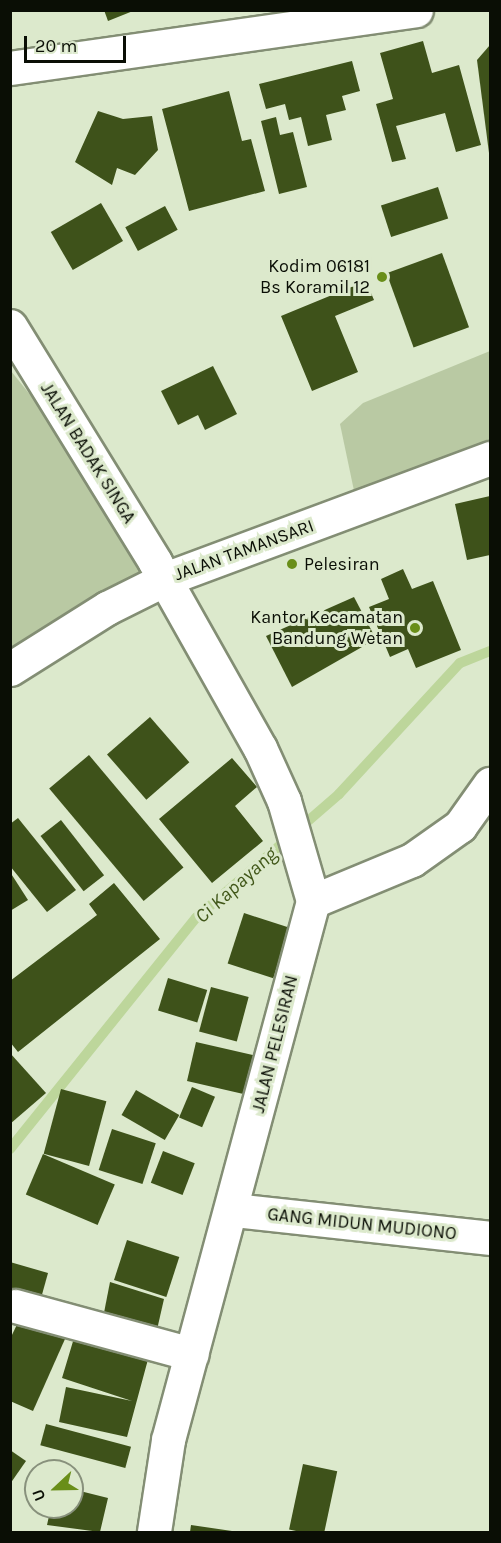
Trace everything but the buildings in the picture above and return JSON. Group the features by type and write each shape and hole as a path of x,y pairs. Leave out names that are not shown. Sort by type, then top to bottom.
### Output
{"street":[{"path":"10,68 416,10"},
{"name":"JALAN BADAK SINGA","path":"10,326 165,579"},
{"name":"JALAN TAMANSARI","path":"10,669 107,608 165,579 490,458"},
{"name":"JALAN PELESIRAN","path":"154,1533 168,1440 233,1209 313,901 287,810 260,748 165,579"},
{"path":"313,901 412,860 460,825 490,784"},
{"name":"GANG MIDUN MUDIONO","path":"233,1209 490,1238"},
{"path":"15,1306 192,1354"}],"green space":[{"path":"490,351 490,455 357,505 340,424 363,403"},
{"path":"11,371 163,560 11,675"}],"waterway":[{"name":"Ci Kapayang","path":"10,1149 196,918 339,794 460,663 490,651"}],"place":[{"name":"Kodim 06181 Bs Koramil 12","path":"382,277"},
{"name":"Pelesiran","path":"292,564"},
{"name":"Kantor Kecamatan Bandung Wetan","path":"415,628"}]}
